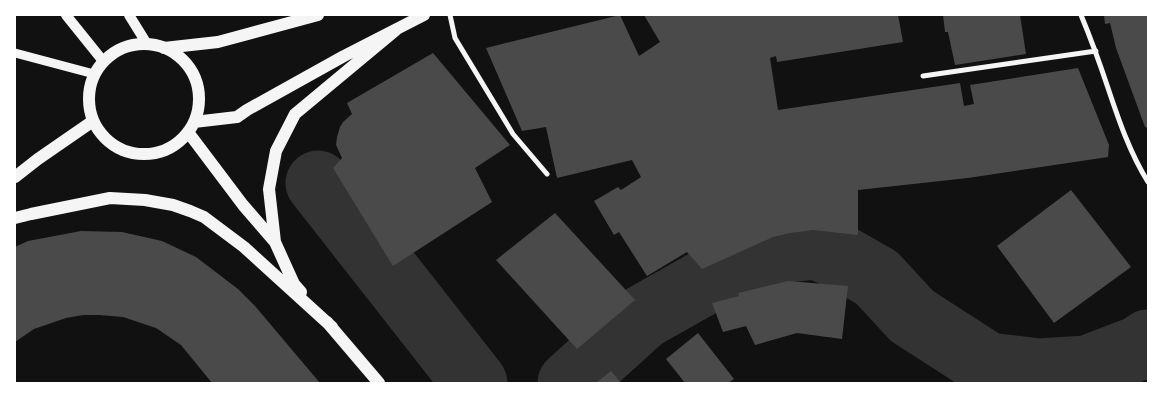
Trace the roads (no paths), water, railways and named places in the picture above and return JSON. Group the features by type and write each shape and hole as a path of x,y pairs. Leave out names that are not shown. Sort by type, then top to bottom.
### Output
{"main road":[{"path":"66,15 103,61"},
{"path":"129,15 147,44"},
{"path":"164,48 218,42 318,15"},
{"path":"191,127 237,117 344,56 424,15"},
{"path":"275,242 269,189 276,151 295,114 396,30"},
{"path":"147,44 164,48 177,55 188,65 195,78 199,93 198,107 191,127 174,145 156,152 137,154 118,148 103,137 93,121 88,97 94,74 103,61 116,52 131,46 147,44"},
{"path":"15,177 38,158 93,121"},
{"path":"191,127 244,205 275,242 294,284 379,383"},
{"path":"15,218 110,198 145,200 172,205 190,211 204,217 244,248 332,327"}],"street":[{"path":"450,15 454,38 513,134 547,174"},
{"path":"1082,15 1126,139 1148,182"},
{"path":"923,76 1096,52"},
{"path":"15,53 94,74"}],"waterway":[{"path":"318,183 475,383"},
{"path":"570,383 643,317 705,282 787,250 817,247 844,259 877,278 912,316 988,365 1039,371 1087,368 1139,348 1148,342"}]}
